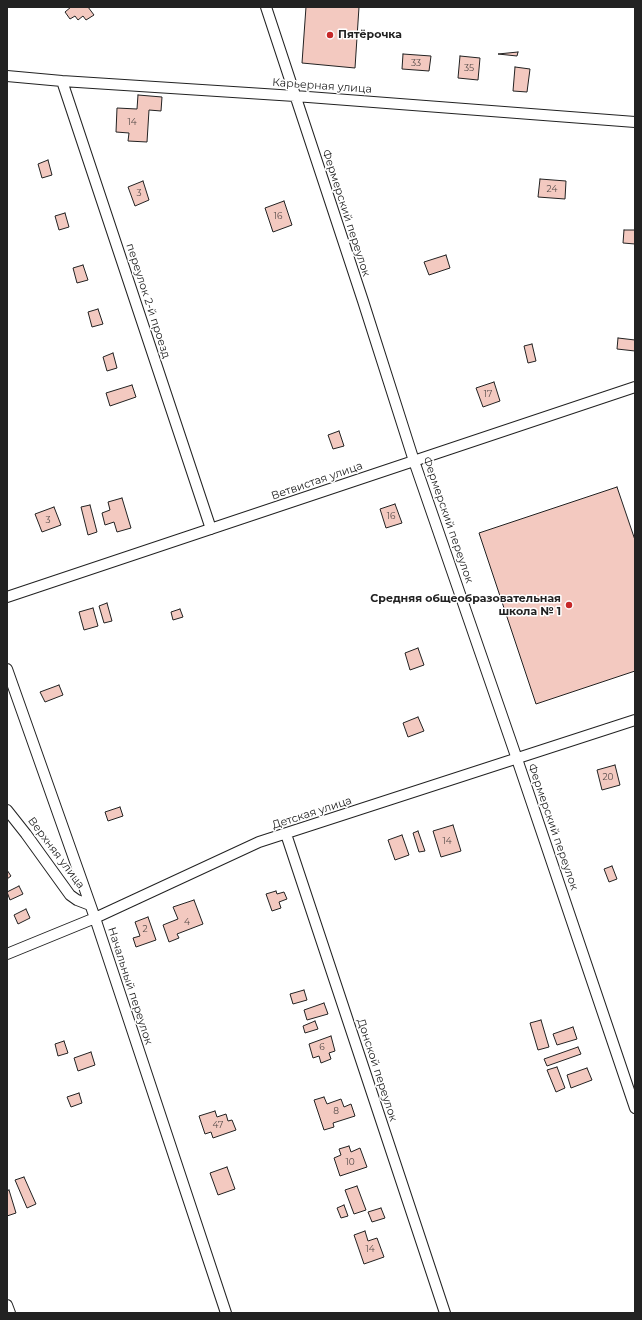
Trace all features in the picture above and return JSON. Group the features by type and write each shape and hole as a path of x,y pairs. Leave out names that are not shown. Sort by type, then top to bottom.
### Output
{"street":[{"name":"Фермерский переулок","path":"266,7 414,461 635,1108"},
{"name":"Карьерная улица","path":"7,76 635,122"},
{"name":"переулок 2-й проезд","path":"62,81 211,529"},
{"name":"Ветвистая улица","path":"7,597 635,388"},
{"name":"Начальный переулок","path":"7,669 95,918 226,1313"},
{"name":"Детская улица","path":"7,954 95,918 259,842 635,720"},
{"name":"Верхняя улица","path":"7,810 70,895 77,900 90,905"},
{"name":"Донской переулок","path":"286,834 445,1313"},
{"path":"7,1304 10,1313"}],"building":[{"path":"71,7 88,7 94,15 86,20 83,16 78,20 75,16 70,19 65,12"},
{"name":"Пятёрочка","path":"306,7 359,7 355,68 302,63"},
{"path":"518,52 517,56 498,54"},
{"path":"403,54 431,56 429,71 402,69"},
{"path":"460,56 480,58 478,80 458,78"},
{"path":"515,67 530,69 527,92 513,91"},
{"path":"138,95 162,97 161,111 149,110 147,142 128,141 129,133 116,132 117,108 137,109"},
{"path":"48,160 52,175 42,178 38,164"},
{"path":"540,179 566,181 565,199 538,197"},
{"path":"143,181 149,200 135,206 128,187"},
{"path":"284,201 292,225 273,232 265,208"},
{"path":"65,213 69,227 59,230 55,216"},
{"path":"624,230 635,230 635,244 623,243"},
{"path":"446,255 450,268 429,275 424,262"},
{"path":"83,265 88,280 77,283 73,268"},
{"path":"98,309 103,324 92,327 88,312"},
{"path":"618,338 635,340 635,351 617,349"},
{"path":"532,344 536,361 528,363 524,346"},
{"path":"113,353 117,368 107,371 103,357"},
{"path":"494,382 500,401 483,407 476,388"},
{"path":"132,385 136,397 110,406 106,393"},
{"path":"339,431 344,446 333,449 328,435"},
{"name":"Средняя общеобразовательная школа № 1","path":"617,487 635,540 635,671 536,704 479,533"},
{"path":"122,498 131,528 117,532 114,522 105,525 102,513 110,510 108,502"},
{"path":"395,504 402,523 386,528 380,509"},
{"path":"90,505 97,532 88,535 81,507"},
{"path":"54,507 61,525 42,532 35,514"},
{"path":"107,603 112,621 104,623 99,606"},
{"path":"93,608 98,626 84,630 79,612"},
{"path":"180,609 183,617 173,620 171,612"},
{"path":"418,648 424,665 410,670 405,653"},
{"path":"59,685 63,695 45,702 40,692"},
{"path":"418,717 424,731 408,737 403,723"},
{"path":"615,765 620,785 602,790 597,770"},
{"path":"120,807 123,816 108,821 105,812"},
{"path":"453,825 461,851 441,857 433,831"},
{"path":"418,831 425,851 419,852 413,833"},
{"path":"402,835 409,855 395,860 388,840"},
{"path":"612,866 617,879 609,882 604,869"},
{"path":"7,870 11,876 7,879"},
{"path":"19,886 23,894 10,900 7,892"},
{"path":"276,891 277,894 284,892 287,899 279,902 281,908 272,911 266,894"},
{"path":"194,900 203,924 177,934 179,938 169,942 163,925 178,919 173,907"},
{"path":"26,909 30,918 18,924 14,915"},
{"path":"148,917 156,940 136,947 133,938 140,936 135,922"},
{"path":"304,990 307,1000 293,1004 290,994"},
{"path":"324,1003 328,1014 307,1020 304,1010"},
{"path":"541,1020 549,1047 538,1050 530,1023"},
{"path":"315,1021 318,1029 305,1033 303,1026"},
{"path":"573,1027 577,1039 557,1045 553,1034"},
{"path":"331,1036 335,1051 329,1053 331,1059 321,1063 319,1056 313,1058 309,1044"},
{"path":"64,1041 68,1053 58,1056 55,1044"},
{"path":"578,1047 581,1054 547,1066 544,1059"},
{"path":"91,1052 95,1065 78,1071 74,1058"},
{"path":"557,1067 565,1088 556,1092 547,1070"},
{"path":"587,1068 592,1080 571,1088 567,1075"},
{"path":"79,1093 82,1103 71,1107 67,1097"},
{"path":"324,1097 327,1104 341,1099 344,1107 351,1104 355,1116 333,1123 334,1127 324,1130 314,1100"},
{"path":"215,1111 217,1117 226,1114 228,1121 232,1120 236,1130 213,1138 211,1132 205,1134 199,1116"},
{"path":"349,1146 351,1152 360,1148 367,1167 340,1176 334,1158 341,1155 339,1149"},
{"path":"227,1167 235,1189 218,1195 210,1173"},
{"path":"24,1177 36,1204 27,1208 15,1180"},
{"path":"357,1186 366,1210 354,1214 345,1190"},
{"path":"9,1190 16,1213 7,1216 7,1191"},
{"path":"344,1205 348,1216 341,1218 337,1208"},
{"path":"381,1208 385,1218 372,1222 368,1212"},
{"path":"365,1231 368,1241 377,1238 384,1257 364,1264 354,1235"}],"place":[{"name":"Пятёрочка","path":"330,35"},
{"name":"Средняя общеобразовательная школа № 1","path":"569,605"}]}
